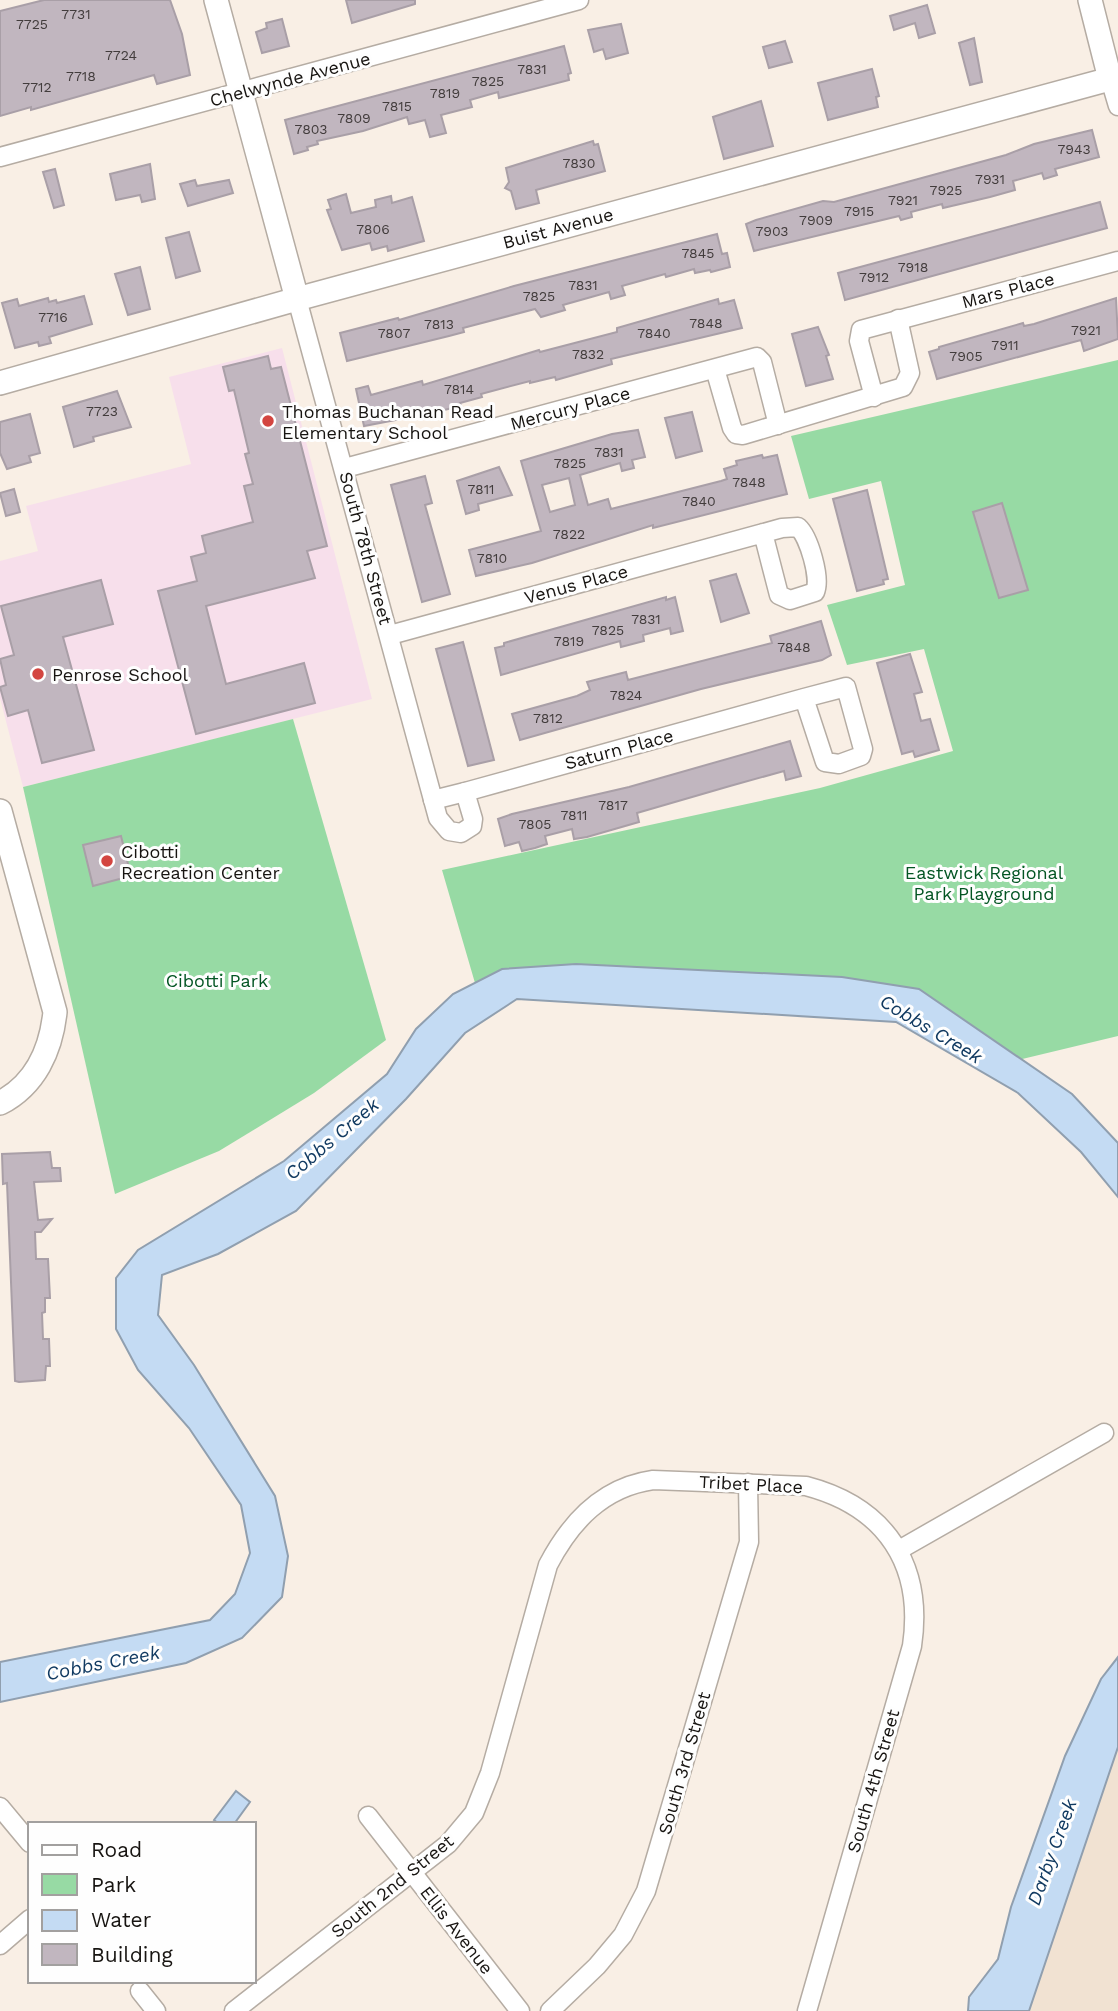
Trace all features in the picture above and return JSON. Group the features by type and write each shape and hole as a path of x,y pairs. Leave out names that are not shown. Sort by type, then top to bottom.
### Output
{"street":[{"name":"South 78th Street","path":"216,0 442,827 461,833 472,826 473,818 465,792"},
{"name":"Chelwynde Avenue","path":"0,157 579,0"},
{"path":"1090,0 1114,78 1118,106"},
{"name":"Buist Avenue","path":"0,383 297,299 1114,78"},
{"name":"Mars Place","path":"874,397 858,335 867,327 1118,261"},
{"path":"715,369 736,434 743,435 895,391 909,381 910,373 898,319"},
{"name":"Mercury Place","path":"345,468 757,358 762,362 778,425"},
{"name":"Venus Place","path":"390,635 762,533"},
{"name":"Saturn Place","path":"433,800 465,792 804,698 845,687 863,749 860,756 854,760 831,764 822,758 804,698"},
{"path":"0,811 55,1012 52,1036 46,1052 22,1090 0,1103"},
{"path":"899,1550 1104,1433"},
{"name":"Tribet Place","path":"548,1565 577,1520 619,1489 653,1480 806,1486 831,1493 869,1516 899,1550"},
{"name":"South 3rd Street","path":"550,2011 597,1966 623,1935 646,1891 749,1542 748,1483"},
{"name":"South 4th Street","path":"807,2011 912,1646 915,1607 910,1578 899,1550"},
{"name":"South 2nd Street","path":"234,2011 458,1834 481,1797 548,1565"},
{"path":"0,1807 28,1841"},
{"name":"Ellis Avenue","path":"369,1816 520,2011"},
{"path":"0,1945 28,1921"},
{"path":"140,1990 156,2011"}],"shaded area":[{"path":"282,348 372,699 23,787 0,698 0,561 38,551 26,506 191,464 169,377"},
{"path":"1118,1697 1118,2011 994,2011"}],"green space":[{"name":"Eastwick Regional Park Playground","path":"1118,360 1118,1036 1010,1062 893,987 475,983 442,870 820,788 953,751 924,649 847,665 827,605 905,585 881,481 809,499 791,436"},
{"name":"Cibotti Park","path":"293,719 386,1040 314,1093 219,1151 115,1194 23,787"}],"water":[{"name":"Cobbs Creek","path":"576,964 842,977 919,989 1072,1094 1118,1143 1118,1197 1081,1152 1018,1093 896,1022 517,999 465,1033 406,1099 296,1211 218,1254 162,1275 158,1315 194,1365 275,1496 288,1556 282,1597 242,1638 186,1663 0,1702 0,1662 210,1620 235,1594 250,1553 241,1505 189,1428 138,1370 116,1329 116,1278 138,1250 284,1161 387,1074 416,1029 453,994 502,969"},
{"name":"Darby Creek","path":"1118,1657 1118,1747 1029,2011 968,2011 969,1997 998,1959 1011,1907 1065,1756 1101,1679"},
{"path":"236,1791 250,1802 235,1822 214,1820"}],"building":[{"path":"44,0 170,0 182,34 190,75 157,84 154,75 31,110 31,107 0,116 0,11"},
{"path":"346,0 415,0 415,4 352,23"},
{"path":"927,5 935,33 919,38 915,23 894,30 890,16"},
{"path":"282,19 289,46 262,53 256,32 267,28 266,23"},
{"path":"621,24 628,53 606,59 603,49 594,52 588,30"},
{"path":"974,38 982,82 970,85 959,43"},
{"path":"785,41 792,62 769,68 763,47"},
{"path":"564,46 571,73 568,74 569,80 499,98 498,92 470,100 472,107 441,115 446,133 430,137 425,120 409,124 407,117 363,131 317,141 318,144 307,147 308,150 294,154 285,120"},
{"path":"872,69 879,96 876,97 878,107 828,120 818,83"},
{"path":"761,101 773,146 724,159 713,117"},
{"path":"1092,130 1099,157 1055,169 1057,175 1044,179 1042,173 1013,181 1015,190 943,208 942,204 911,212 912,217 901,220 899,216 754,251 746,224 756,220 823,201 834,202 1006,155 1034,144"},
{"path":"593,141 594,145 598,144 605,171 536,190 539,203 516,209 511,191 505,188 509,182 506,168"},
{"path":"150,164 155,199 142,202 140,195 116,200 110,174"},
{"path":"55,169 64,205 54,208 43,172"},
{"path":"195,180 197,186 229,180 233,193 188,206 180,184"},
{"path":"346,194 351,213 376,207 375,200 391,196 392,203 412,197 424,241 388,251 387,246 372,250 370,243 342,250 327,210 331,209 328,200"},
{"path":"1100,202 1107,228 845,300 838,273"},
{"path":"189,232 200,271 176,278 166,238"},
{"path":"717,234 722,254 727,253 730,267 695,273 694,269 666,277 665,274 622,286 625,295 611,299 609,292 563,305 565,310 541,317 535,309 463,328 464,332 347,361 340,333 398,318 399,320 514,286"},
{"path":"140,267 150,309 128,315 115,274"},
{"path":"84,296 92,324 49,337 51,343 39,346 38,342 15,348 2,303 17,299 19,306 48,298 49,302 56,300 57,303"},
{"path":"1116,298 1118,339 1084,351 1081,340 937,379 929,352 939,347 1023,323 1024,326 1034,324"},
{"path":"718,299 719,304 734,300 742,328 611,359 612,364 556,380 555,377 530,381 481,394 482,397 460,403 461,406 364,426 356,389 368,386 371,395 422,381 423,385 539,350 540,352 617,332 617,328"},
{"path":"818,327 829,355 826,356 833,379 806,386 792,334"},
{"path":"268,356 271,369 281,367 327,546 307,551 315,578 206,606 226,684 304,663 315,703 196,734 158,591 197,581 191,557 206,553 202,536 253,522 244,486 253,484 245,454 249,453 234,390 229,391 223,367"},
{"path":"117,391 131,427 93,437 94,441 74,447 63,407"},
{"path":"692,412 702,451 676,458 665,418"},
{"path":"30,414 40,453 29,456 31,462 7,469 0,453 0,422"},
{"path":"638,430 645,457 632,460 634,468 622,471 620,463 580,475 588,505 608,499 611,509 721,481 727,479 724,469 737,465 736,461 762,455 763,458 777,455 787,494 653,528 653,525 532,563 476,576 469,550 541,531 521,461 612,434","holes":["569,478 575,505 550,512 542,485"]},
{"path":"499,467 512,495 478,504 479,510 466,514 457,481"},
{"path":"425,476 432,503 425,505 450,594 422,602 391,485"},
{"path":"14,489 20,512 6,516 0,493"},
{"path":"867,490 888,579 883,580 884,584 857,591 833,499"},
{"path":"1002,503 1028,590 999,598 973,512"},
{"path":"736,574 749,613 721,622 710,581"},
{"name":"Penrose School","path":"101,580 113,624 63,637 94,750 42,763 28,710 8,716 0,687 6,685 0,659 14,655 1,606"},
{"path":"666,597 666,600 675,597 683,631 671,634 670,628 643,635 644,641 621,647 620,641 501,675 495,648 504,646 504,643"},
{"path":"821,621 831,655 822,660 701,689 520,740 512,714 577,696 590,690 587,682 626,672 628,680 772,643 770,636"},
{"path":"463,642 494,760 468,766 436,649"},
{"path":"910,654 922,692 914,694 921,721 930,719 939,750 915,757 913,751 902,754 877,663"},
{"path":"790,741 801,776 786,780 784,771 730,786 637,813 639,822 587,837 574,839 572,829 545,836 547,844 535,848 522,851 519,842 505,846 498,819 629,787"},
{"name":"Cibotti Recreation Center","path":"121,836 131,876 93,886 83,845"},
{"path":"50,1152 52,1168 60,1168 61,1181 34,1182 38,1220 52,1219 41,1232 35,1232 36,1259 48,1259 50,1298 45,1298 45,1312 42,1313 43,1339 49,1339 50,1366 46,1366 45,1380 19,1382 15,1381 7,1183 3,1184 2,1154"}],"place":[{"name":"Thomas Buchanan Read Elementary School","path":"268,421"},
{"name":"Penrose School","path":"38,674"},
{"name":"Cibotti Recreation Center","path":"107,861"}]}
